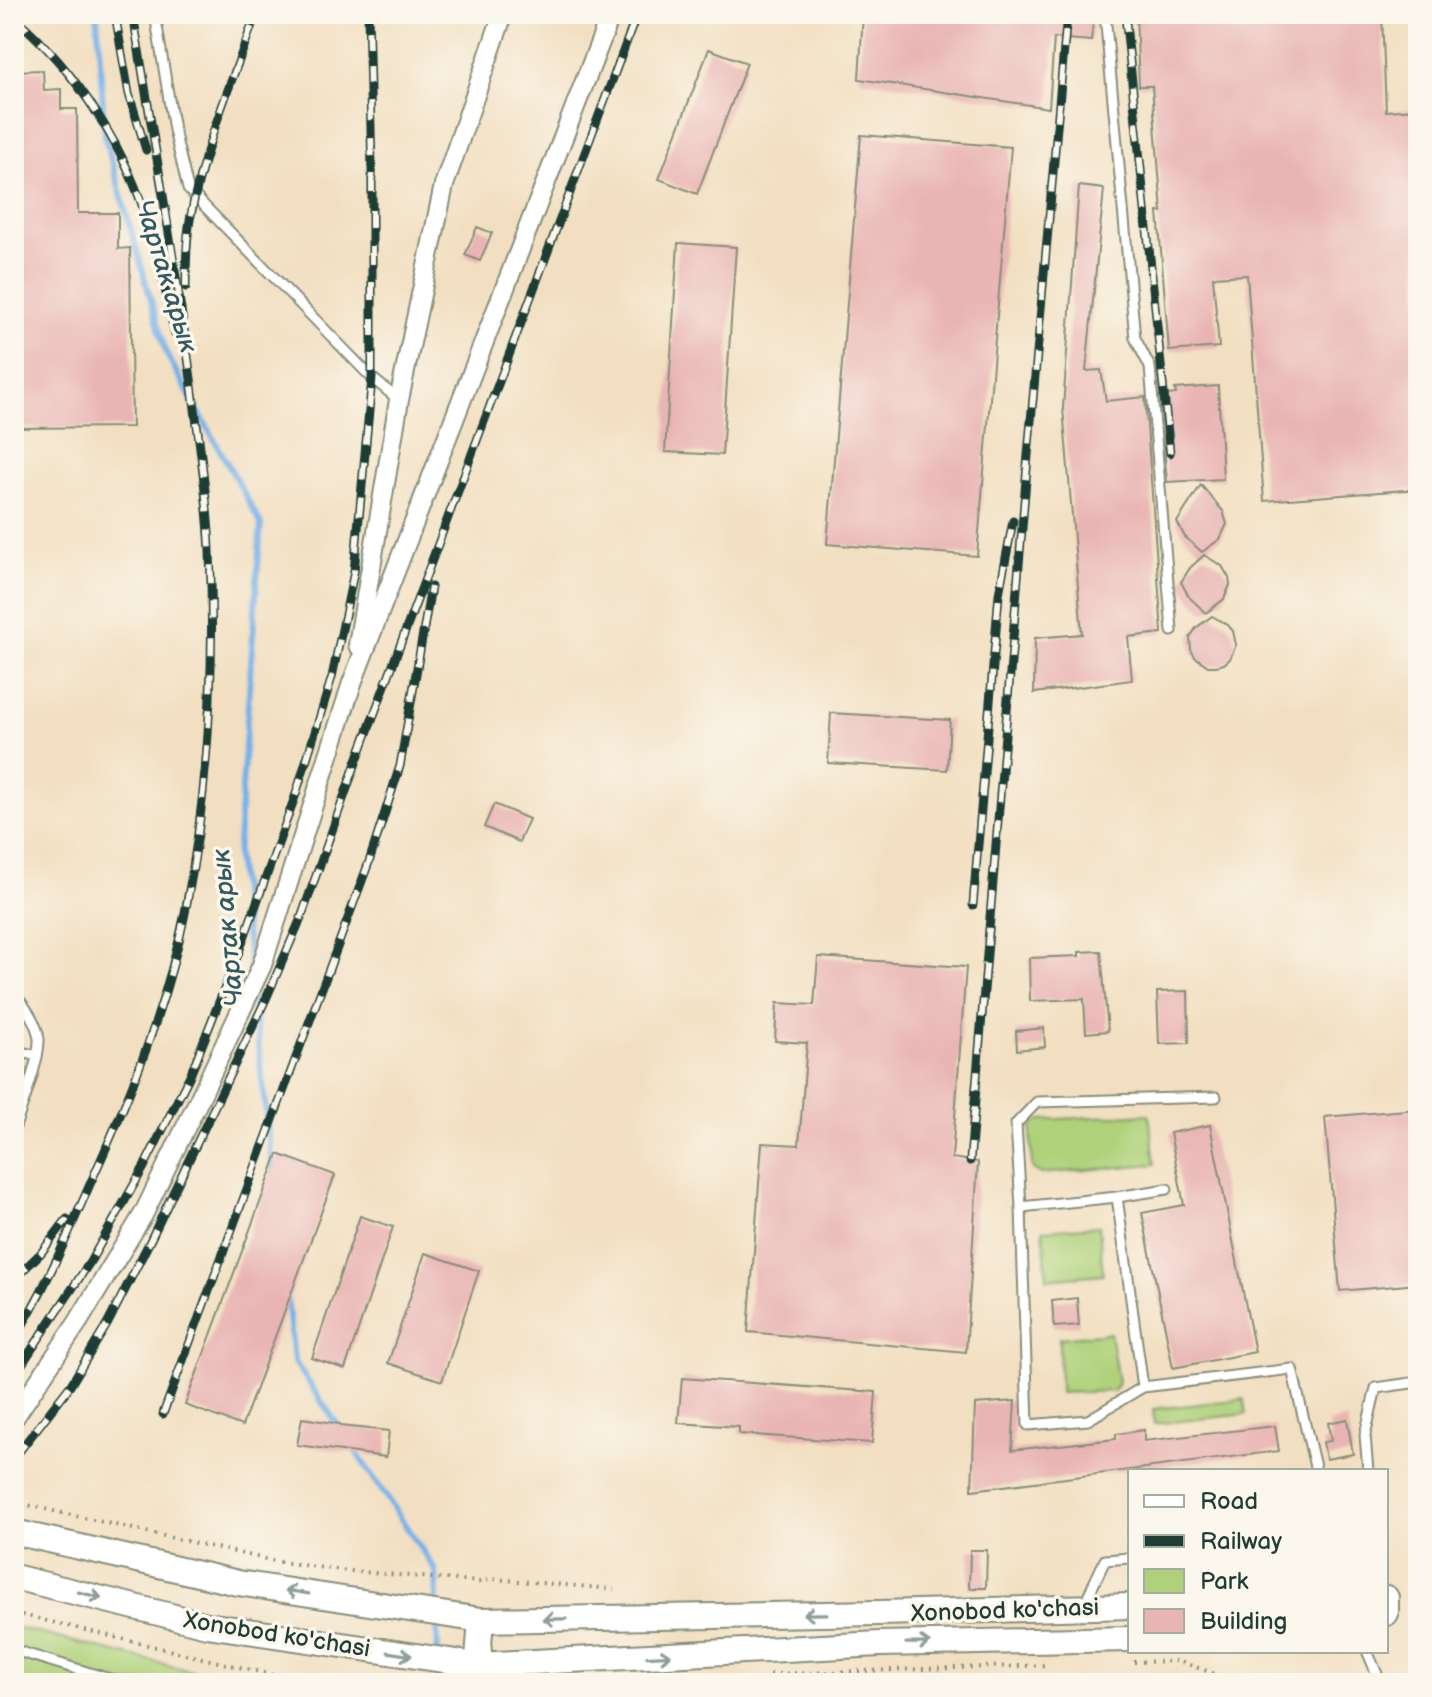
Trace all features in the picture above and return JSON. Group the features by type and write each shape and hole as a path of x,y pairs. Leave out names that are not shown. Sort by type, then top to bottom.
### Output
{"street":[{"path":"352,683 399,400 444,185 503,14"},
{"path":"14,1418 78,1322 143,1215 262,965 352,683 611,14"},
{"name":"Xonobod ko'chasi","path":"14,1532 238,1583 481,1620 880,1613 1089,1601 1128,1606"},
{"name":"Xonobod ko'chasi","path":"14,1577 207,1625 476,1674 880,1644 1128,1651"},
{"name":"Xonobod ko'chasi","path":"880,1613 880,1644"},
{"path":"476,1674 481,1620"}],"lane":[{"path":"155,14 174,130 188,189 372,378 399,400"},
{"path":"1105,14 1135,338 1150,367 1172,631"},
{"path":"14,995 33,1021 39,1038 37,1056 14,1130"},
{"path":"14,1050 37,1056"},
{"path":"1216,1097 1037,1102 1016,1124 1028,1425 1088,1420 1143,1387 1292,1369 1316,1469"},
{"path":"1021,1207 1167,1189"},
{"path":"1117,1197 1143,1387"},
{"path":"1368,1469 1365,1435 1376,1388 1418,1382"},
{"path":"1089,1601 1105,1560 1128,1558"},
{"path":"14,1650 123,1683"},
{"path":"1368,1653 1381,1683"}],"path":[{"path":"14,1502 274,1561 480,1582 494,1579 614,1589"},
{"path":"14,1613 306,1683"},
{"path":"1140,1653 1178,1661 1242,1683"},
{"path":"768,1674 1052,1665"}],"green space":[{"path":"1149,1114 1155,1164 1040,1174 1032,1168 1031,1131 1040,1120"},
{"path":"1099,1226 1103,1274 1047,1279 1043,1230"},
{"path":"1110,1333 1118,1382 1114,1391 1060,1393 1059,1338"},
{"path":"1244,1399 1246,1414 1154,1424 1153,1409"},
{"path":"14,1627 240,1683 14,1683"}],"building":[{"path":"863,14 1094,14 1091,41 1054,38 1049,108 859,79"},
{"path":"1136,14 1382,14 1386,111 1418,109 1418,489 1264,501 1247,275 1213,277 1219,347 1169,351 1152,86 1139,86"},
{"path":"709,49 747,63 697,194 659,179"},
{"path":"43,70 44,90 61,89 61,109 77,109 78,213 118,213 118,249 130,248 132,427 14,428 14,71"},
{"path":"861,135 1011,147 977,556 827,544"},
{"path":"1079,186 1104,189 1086,371 1101,370 1106,401 1145,397 1162,633 1128,637 1132,680 1034,693 1035,638 1082,634 1063,408"},
{"path":"477,227 492,233 480,261 465,255"},
{"path":"678,243 736,247 722,455 665,452"},
{"path":"1218,386 1223,479 1167,482 1160,396 1176,394 1175,389"},
{"path":"1201,485 1223,511 1227,524 1220,539 1202,552 1185,537 1177,522"},
{"path":"1204,555 1222,566 1230,585 1224,599 1206,613 1189,597 1181,582"},
{"path":"1212,616 1233,631 1236,645 1230,659 1224,664 1208,666 1195,657 1190,638 1196,628"},
{"path":"831,713 950,720 947,770 828,763"},
{"path":"494,804 529,819 519,842 484,827"},
{"path":"1101,951 1108,1031 1086,1033 1084,999 1030,1001 1029,958 1079,956 1079,952"},
{"path":"818,957 966,967 952,1158 978,1162 966,1352 748,1332 762,1143 799,1145 807,1043 775,1041 777,1003 814,1005"},
{"path":"1188,991 1189,1043 1159,1044 1157,992"},
{"path":"1044,1028 1045,1047 1017,1050 1016,1031"},
{"path":"1418,1109 1418,1284 1340,1291 1325,1117"},
{"path":"1210,1125 1255,1352 1173,1368 1142,1213 1184,1205 1170,1133"},
{"path":"278,1154 335,1175 242,1426 185,1405"},
{"path":"360,1216 393,1227 345,1369 312,1358"},
{"path":"425,1253 479,1271 442,1381 388,1363"},
{"path":"1077,1298 1079,1325 1054,1327 1052,1301"},
{"path":"682,1378 876,1392 872,1443 739,1434 739,1427 678,1423"},
{"path":"1015,1401 1012,1450 1116,1439 1116,1434 1144,1430 1144,1441 1275,1426 1279,1451 972,1490 975,1404"},
{"path":"302,1418 389,1431 386,1457 297,1445"},
{"path":"1347,1419 1353,1454 1326,1459 1323,1442 1331,1441 1328,1423"},
{"path":"970,1550 987,1550 986,1588 969,1588"}],"waterway":[{"name":"Чартак арык","path":"97,14 105,138 166,353 261,524 237,857 251,975"},
{"name":"Чартак арык","path":"253,998 273,1174"},
{"name":"Чартак арык","path":"287,1297 294,1361 339,1427"},
{"name":"Чартак арык","path":"352,1446 436,1571 437,1606"},
{"name":"Чартак арык","path":"437,1621 438,1654"},
{"name":"Чартак арык","path":"438,1665 439,1683"}],"railway":[{"path":"115,14 129,94 146,150"},
{"path":"14,1339 67,1236 123,1110 159,1013 185,913 204,779 211,642 208,513 180,304 133,14"},
{"path":"186,287 190,220 202,167 256,14"},
{"path":"14,1376 90,1262 144,1167 191,1073 296,794 332,677 354,572 372,378 368,14"},
{"path":"14,1458 70,1386 108,1323 266,999 301,918 357,760 637,14"},
{"path":"970,1161 1067,14"},
{"path":"1125,14 1170,453"},
{"path":"14,17 38,39 80,88 129,172 151,232 175,334"},
{"path":"973,905 999,594 1013,521"},
{"path":"163,1414 369,862 400,766 431,587"},
{"path":"14,1279 41,1253 67,1219"}]}
